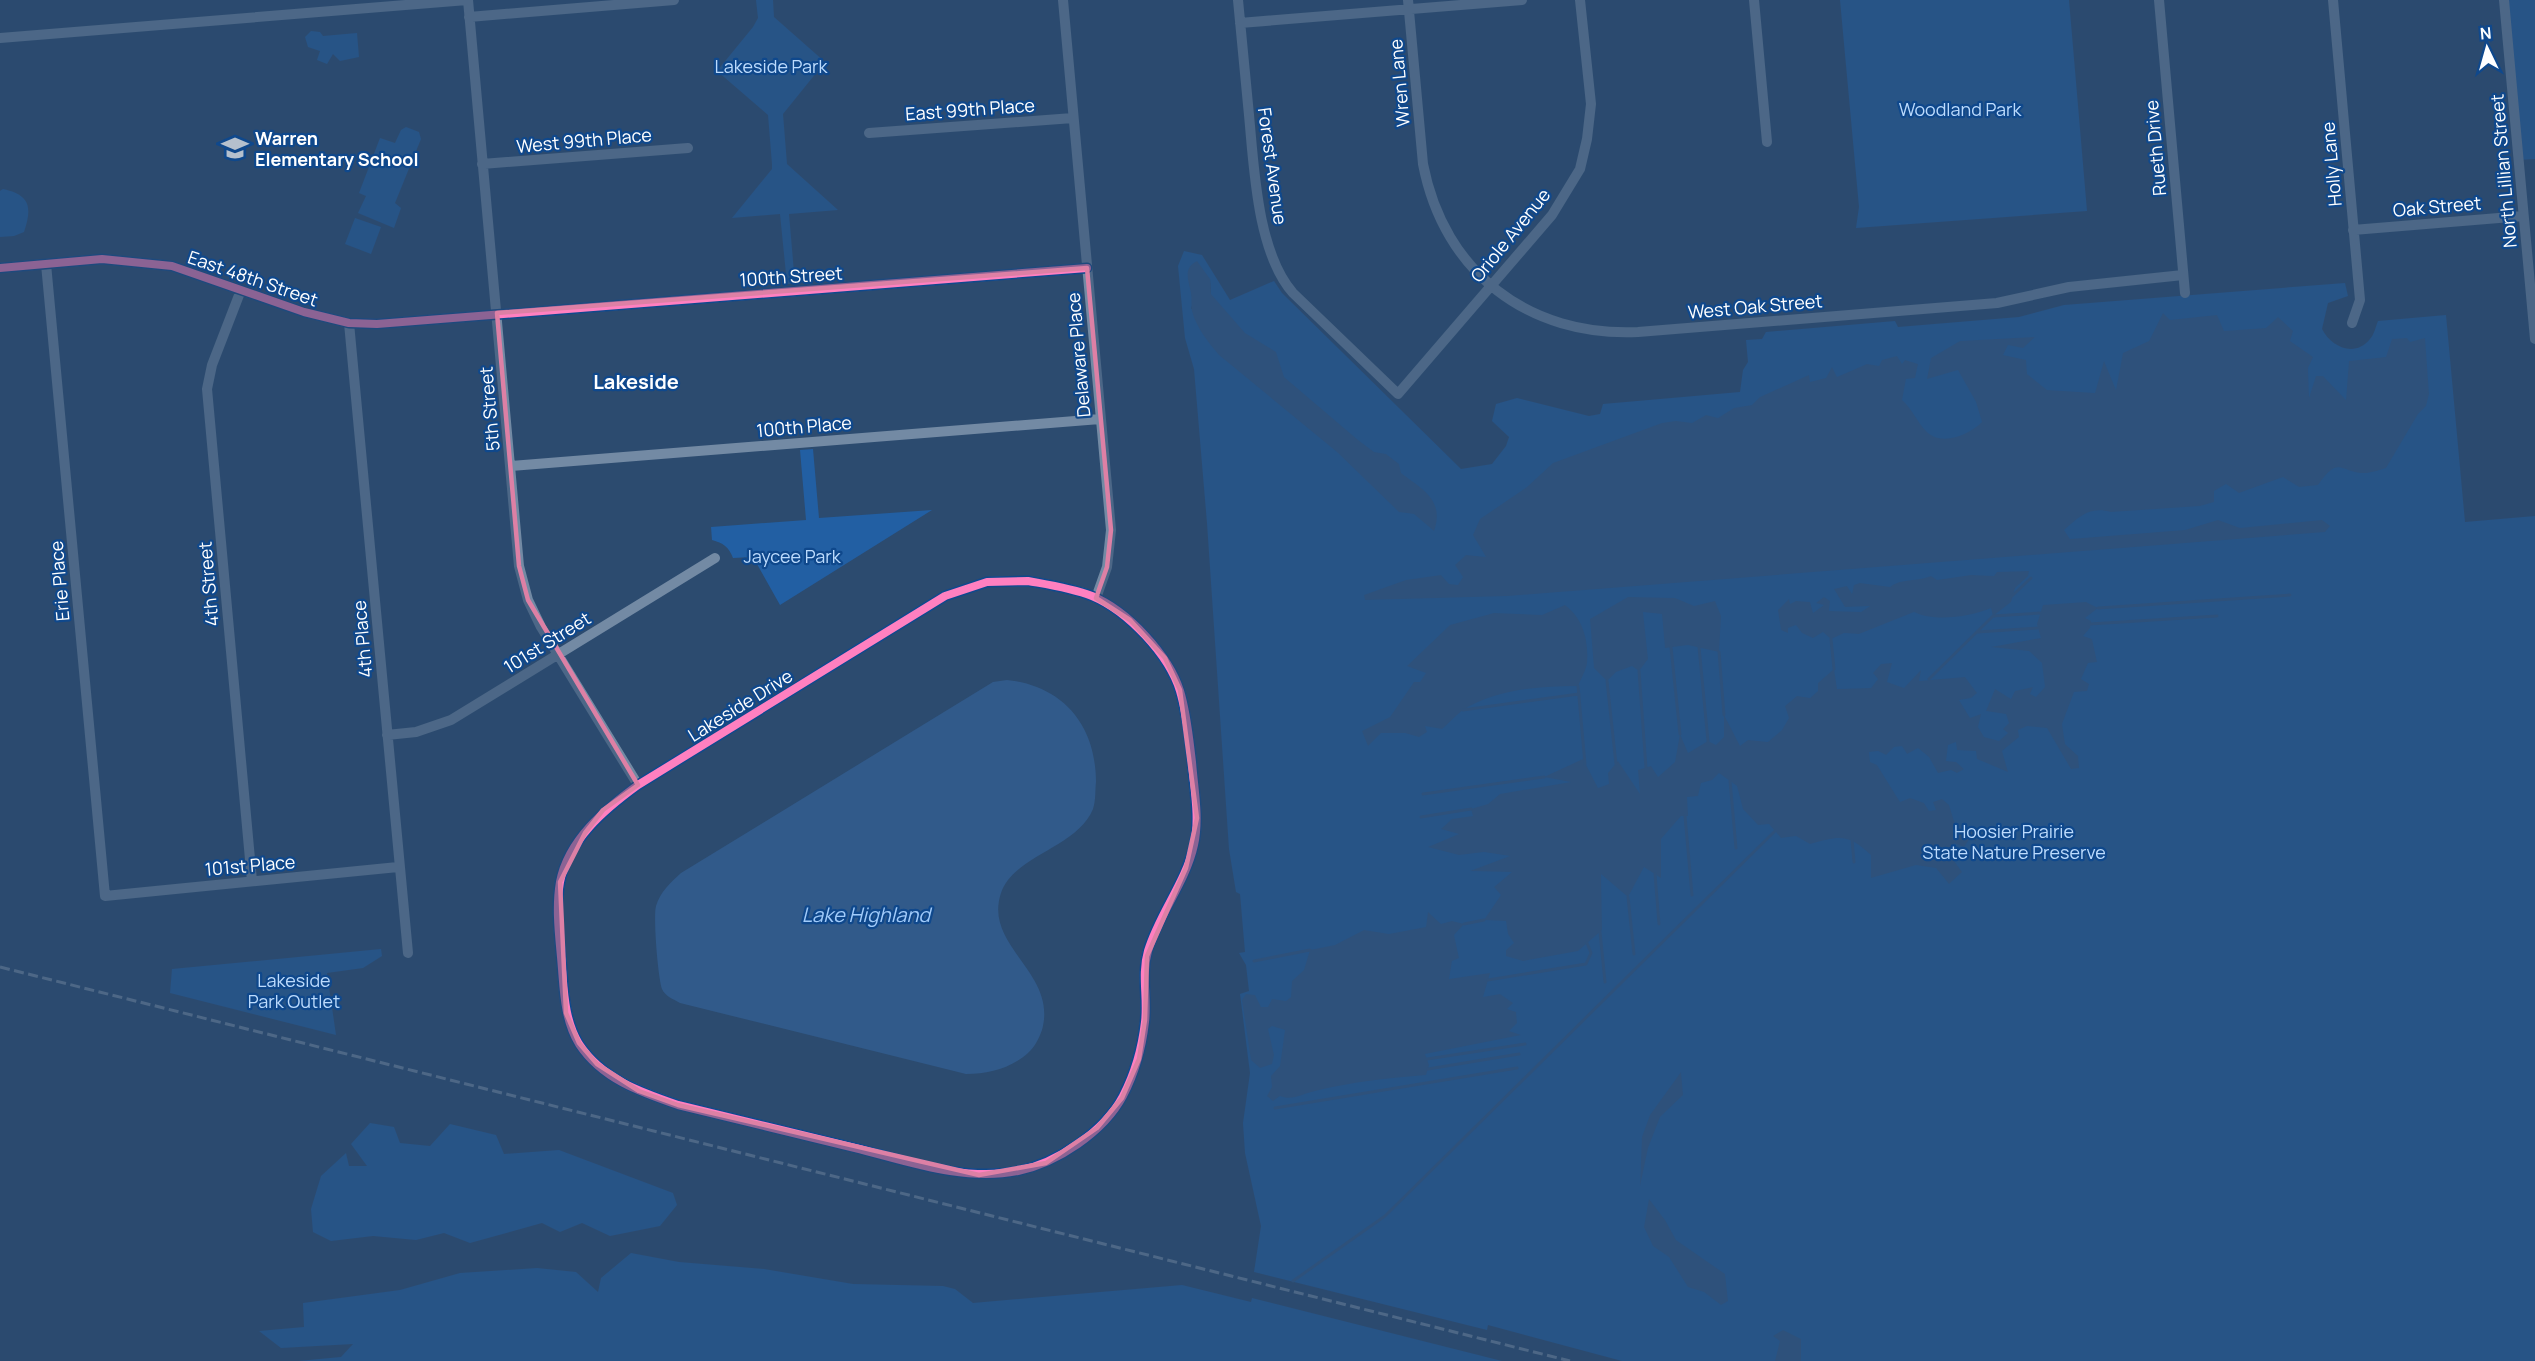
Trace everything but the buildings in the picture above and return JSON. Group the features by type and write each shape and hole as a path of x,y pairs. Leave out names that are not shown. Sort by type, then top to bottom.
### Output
{"street":[{"name":"5th Street","path":"467,0 519,566 528,600 558,655 638,785"},
{"path":"0,38 467,0"},
{"path":"469,17 674,0"},
{"name":"Delaware Place","path":"1064,0 1100,419 1112,530 1107,567 1095,598"},
{"name":"Forest Avenue","path":"1238,0 1257,194 1274,258 1285,282 1293,292 1398,394"},
{"path":"1240,23 1408,5 1522,0"},
{"name":"Oriole Avenue","path":"1398,394 1552,214 1580,169 1587,139 1591,104 1580,0"},
{"path":"1754,0 1767,142"},
{"name":"Rueth Drive","path":"2159,0 2185,293"},
{"name":"Holly Lane","path":"2332,0 2360,300 2352,323"},
{"name":"North Lillian Street","path":"2504,0 2535,339"},
{"name":"Wren Lane","path":"1408,5 1422,153"},
{"name":"East 99th Place","path":"869,133 1073,118"},
{"name":"West 99th Place","path":"482,164 688,148"},
{"name":"West Oak Street","path":"1422,153 1428,186 1442,222 1462,255 1490,285 1519,306 1548,320 1589,331 1626,333 1997,303 2032,297 2069,286 2183,275"},
{"name":"Oak Street","path":"2353,230 2523,216"},
{"name":"East 48th Street","path":"0,268 102,259 152,263 192,271 304,312 349,323 399,323 496,313"},
{"name":"Erie Place","path":"46,264 105,896"},
{"name":"100th Street","path":"496,313 1087,268"},
{"name":"4th Street","path":"241,290 212,365 207,389 252,881"},
{"name":"4th Place","path":"349,323 398,867 408,952"},
{"name":"100th Place","path":"511,466 1100,419"},
{"name":"101st Street","path":"387,735 416,732 451,720 716,558"},
{"name":"Lakeside Drive","path":"1028,581 1064,587 1095,598 1130,620 1165,658 1175,680 1188,727 1197,818 1194,844 1186,868 1154,930 1147,956 1144,980 1146,1020 1138,1059 1122,1098 1097,1128 1071,1149 1046,1162 1017,1171 979,1174 934,1167 678,1104 639,1091 615,1079 597,1064 579,1043 566,1012 558,916 560,882 569,858 603,810 638,785 945,596 987,582 1028,581"},
{"name":"101st Place","path":"105,896 398,867"}],"highlighted area":[{"path":"1087,268 1111,530 1107,567 1096,598 1130,620 1165,658 1180,690 1197,818 1186,868 1147,956 1145,1020 1139,1059 1122,1098 1097,1128 1046,1163 979,1175 678,1105 639,1091 597,1064 579,1043 566,1013 560,882 585,833 603,810 638,785 528,600 519,566 497,313"}],"green space":[{"name":"Lakeside Park","path":"756,0 773,0 774,17 825,62 783,114 787,164 838,210 789,214 795,284 787,284 780,214 732,218 772,169 768,115 717,71 758,18"},
{"name":"Woodland Park","path":"1840,0 2069,0 2087,211 1856,228 1859,207"},
{"path":"2504,0 2535,0 2535,159 2518,160"},
{"path":"311,31 320,32 323,36 357,33 359,57 340,61 333,54 327,64 317,60 320,51 308,47 305,37"},
{"path":"406,127 419,132 421,139 395,203 401,208 394,228 358,213 366,196 359,193 380,138 395,143 401,130"},
{"path":"3,189 19,195 27,204 28,216 24,232 14,236 0,237 0,191"},
{"path":"355,218 381,227 371,254 345,244"},
{"name":"Hoosier Prairie State Nature Preserve","path":"1184,251 1202,255 1230,300 1274,281 1282,293 1461,469 1492,464 1506,446 1509,437 1492,421 1496,404 1517,398 1589,416 1600,414 1603,404 1740,392 1743,370 1748,362 1746,340 1762,339 1766,332 1895,321 1898,327 2019,317 2064,305 2345,283 2348,296 2328,303 2322,329 2331,341 2344,348 2351,349 2364,345 2373,335 2378,321 2446,315 2465,522 2535,516 2535,1361 1622,1361 1488,1325 1487,1330 1254,1272 1261,1226 1245,1153 1243,1123 1250,1073 1240,994 1249,991 1246,965 1239,953 1245,952 1240,894 1236,892 1229,849 1194,369 1185,338 1178,266","holes":["1210,279 1211,294 1191,309 1193,302"]},
{"name":"Jaycee Park","path":"813,449 819,518 932,510 780,605 753,557 733,558 725,546 712,540 711,527 806,520 800,450"},
{"name":"Lakeside Park Outlet","path":"381,949 382,956 363,968 327,973 336,1035 170,993 172,969"},
{"path":"370,1123 394,1127 400,1143 430,1146 450,1124 496,1135 504,1154 559,1150 673,1193 677,1205 660,1226 610,1236 582,1223 560,1232 542,1223 470,1243 444,1233 416,1240 373,1236 331,1241 313,1232 311,1209 321,1176 346,1153 349,1166 367,1166 351,1144"},
{"path":"631,1253 679,1262 764,1269 853,1284 943,1286 955,1289 973,1303 1182,1285 1251,1302 1252,1298 1502,1361 298,1361 341,1357 353,1344 281,1348 259,1331 304,1327 303,1303 400,1290 460,1273 537,1268 576,1272 598,1292 601,1278"}],"water":[{"path":"1197,261 1210,279 1211,294 1245,333 1276,352 1284,377 1358,440 1374,452 1386,454 1399,464 1401,473 1430,496 1436,511 1437,520 1434,531 1414,514 1399,512 1337,452 1219,355 1199,329 1192,311 1188,271"},
{"path":"2163,313 2170,320 2217,315 2224,331 2266,328 2278,317 2293,331 2290,341 2313,357 2308,368 2309,398 2316,376 2323,376 2346,400 2349,361 2386,357 2392,339 2407,338 2410,342 2425,338 2429,394 2426,406 2418,414 2386,468 2367,473 2336,467 2325,475 2318,485 2299,487 2283,477 2239,493 2226,484 2214,491 2214,502 2200,506 2111,512 2091,511 2064,530 2070,539 2185,530 2218,520 2240,528 2322,520 2330,526 2325,532 1508,596 1365,600 1364,595 1406,580 1441,575 1449,584 1458,585 1463,577 1455,565 1466,555 1486,557 1473,535 1480,519 1527,487 1553,463 1662,423 1676,421 1692,423 1706,415 1718,418 1734,408 1752,405 1760,397 1809,375 1810,382 1826,378 1832,367 1837,377 1867,364 1879,366 1882,360 1897,356 1902,364 1905,360 1918,364 1915,378 1906,379 1902,400 1926,431 1932,436 1947,439 1963,435 1982,422 1976,402 1958,370 1927,379 1931,358 1960,341 2035,337 2023,348 2008,345 2003,355 2026,360 2027,374 2047,390 2095,393 2104,361 2116,390 2123,353 2149,341"},
{"path":"2029,571 2028,576 2015,588 2011,602 1993,616 1991,608 1973,614 1942,618 1914,612 1859,634 1844,633 1831,639 1823,632 1813,638 1802,633 1796,625 1788,628 1788,633 1781,630 1778,610 1789,599 1790,604 1796,601 1810,602 1813,613 1824,605 1816,603 1824,597 1830,601 1829,611 1861,612 1870,606 1845,607 1834,589 1847,586 1852,594 1854,585 1860,583 1890,587 1899,582 1931,576 1937,580 1971,575 1994,576 1997,572"},
{"path":"1628,597 1675,598 1694,606 1715,601 1721,616 1719,652 1688,645 1665,648 1662,614 1643,612 1648,659 1639,671 1632,666 1616,672 1607,681 1594,668 1590,619"},
{"path":"2086,602 2098,608 2085,618 2091,621 2090,628 2083,636 2092,639 2097,662 2088,663 2081,679 2089,684 2087,691 2074,692 2062,724 2065,744 2078,756 2079,768 2071,769 2047,728 2027,726 2018,730 2019,737 2002,751 2008,772 1977,759 1976,751 1957,750 1956,742 1948,745 1946,761 1956,762 1964,769 1957,773 1951,770 1938,773 1929,757 1918,748 1907,754 1902,746 1894,747 1886,755 1878,751 1869,752 1870,762 1877,765 1900,802 1910,798 1924,803 1929,811 1936,810 1933,802 1942,799 1949,805 1957,831 1970,828 1975,833 1976,841 1970,838 1964,847 1954,843 1952,858 1962,872 1949,884 1936,868 1916,865 1871,878 1871,855 1856,843 1843,838 1810,844 1796,836 1781,838 1769,824 1758,825 1743,809 1737,786 1719,773 1712,780 1701,783 1698,796 1687,797 1688,816 1681,816 1661,839 1661,878 1644,867 1628,897 1601,874 1602,930 1578,951 1523,961 1506,956 1506,950 1514,943 1508,934 1506,921 1484,920 1501,895 1494,887 1512,872 1470,871 1510,856 1484,852 1459,855 1428,847 1459,834 1441,829 1452,819 1473,816 1471,809 1488,804 1500,794 1571,782 1544,777 1583,759 1598,788 1609,784 1608,773 1618,761 1640,794 1638,770 1651,766 1658,777 1675,762 1680,734 1688,753 1708,741 1716,745 1724,737 1724,715 1740,746 1748,740 1768,742 1782,730 1789,718 1785,706 1797,696 1810,698 1818,691 1818,683 1834,669 1837,689 1871,688 1878,679 1873,673 1881,664 1892,663 1887,682 1904,688 1921,670 1919,681 1965,677 1977,693 1971,698 1959,700 1970,718 1981,714 1978,727 1984,737 1999,741 2008,733 2003,729 2009,723 2006,714 1986,711 1995,689 2011,699 2015,691 2033,687 2030,694 2036,697 2045,687 2042,663 2029,651 1991,647 2041,638 2037,624 2043,605"},
{"path":"1565,605 1576,616 1586,638 1587,663 1578,686 1534,688 1490,697 1463,710 1442,729 1425,726 1427,732 1419,737 1405,733 1381,733 1368,746 1362,731 1390,717 1414,682 1420,682 1426,673 1407,666 1450,625 1494,613 1542,615"},
{"name":"Lake Highland","path":"1007,680 1030,685 1052,694 1070,709 1078,718 1089,741 1096,775 1094,806 1085,822 1060,843 1019,869 1008,880 1001,893 998,912 1002,929 1040,992 1044,1010 1042,1030 1035,1045 1028,1053 1014,1063 999,1069 966,1074 680,1003 665,994 659,973 655,912 660,896 677,876 993,682"},
{"path":"1428,912 1441,924 1452,921 1464,924 1454,935 1459,958 1452,961 1449,979 1490,973 1483,997 1500,994 1513,1003 1507,1009 1516,1012 1517,1023 1509,1031 1521,1035 1425,1054 1429,1065 1426,1075 1356,1083 1293,1097 1280,1096 1273,1101 1267,1096 1272,1087 1271,1076 1280,1066 1285,1030 1272,1026 1268,1029 1274,1055 1272,1064 1260,1068 1251,1060 1242,1000 1246,994 1255,995 1261,1007 1268,1007 1272,999 1286,1001 1291,997 1292,981 1304,970 1310,950 1335,945 1364,930 1389,934 1426,927"},
{"path":"1681,1072 1683,1095 1660,1117 1648,1148 1640,1186 1642,1137 1650,1115"},
{"path":"1649,1199 1665,1220 1676,1240 1725,1274 1728,1301 1721,1305 1704,1292 1688,1287 1669,1257 1653,1246 1644,1227"},
{"path":"1783,1330 1801,1339 1801,1361 1775,1361 1780,1341 1773,1336"}],"waterway":[{"path":"2012,596 2031,578"},
{"path":"2098,608 2290,595"},
{"path":"1929,679 1993,616 2040,613"},
{"path":"2090,624 2217,616"},
{"path":"1978,632 2038,628"},
{"path":"1831,639 1834,669"},
{"path":"1671,647 1680,734"},
{"path":"1699,647 1708,741"},
{"path":"1719,652 1724,715"},
{"path":"1639,671 1646,768"},
{"path":"1607,681 1616,764"},
{"path":"1578,686 1585,764"},
{"path":"1463,710 1579,694"},
{"path":"1423,794 1544,777"},
{"path":"1730,781 1736,848"},
{"path":"1421,817 1471,809"},
{"path":"1685,816 1692,895"},
{"path":"1293,1281 1385,1216 1775,831"},
{"path":"1852,840 1854,862"},
{"path":"1655,874 1659,924"},
{"path":"1628,897 1634,954"},
{"path":"1464,924 1484,920"},
{"path":"1600,932 1605,982"},
{"path":"1488,980 1586,964 1591,953 1587,943"},
{"path":"1254,961 1310,950"},
{"path":"1427,1059 1525,1044"},
{"path":"1428,1069 1519,1054"},
{"path":"1275,1108 1517,1068"}],"railway":[{"path":"0,967 1570,1361"}],"cycle path":[{"path":"0,268 102,259 172,266 304,312 349,323 377,324 1087,268"},
{"path":"1028,581 1092,596 1106,603 1133,623 1157,649 1175,677 1188,726 1196,804 1194,845 1185,872 1148,951 1145,969 1145,1022 1140,1051 1123,1096 1104,1122 1078,1144 1033,1167 998,1174 956,1172 915,1164 678,1105 623,1083 599,1066 588,1056 574,1035 568,1017 564,988 558,915 560,882 564,867 579,839 613,804 638,785 945,596 987,582 1028,581"}],"place":[{"name":"Warren Elementary School","path":"235,148"}],"district":[{"name":"Lakeside","path":"636,381"}]}
